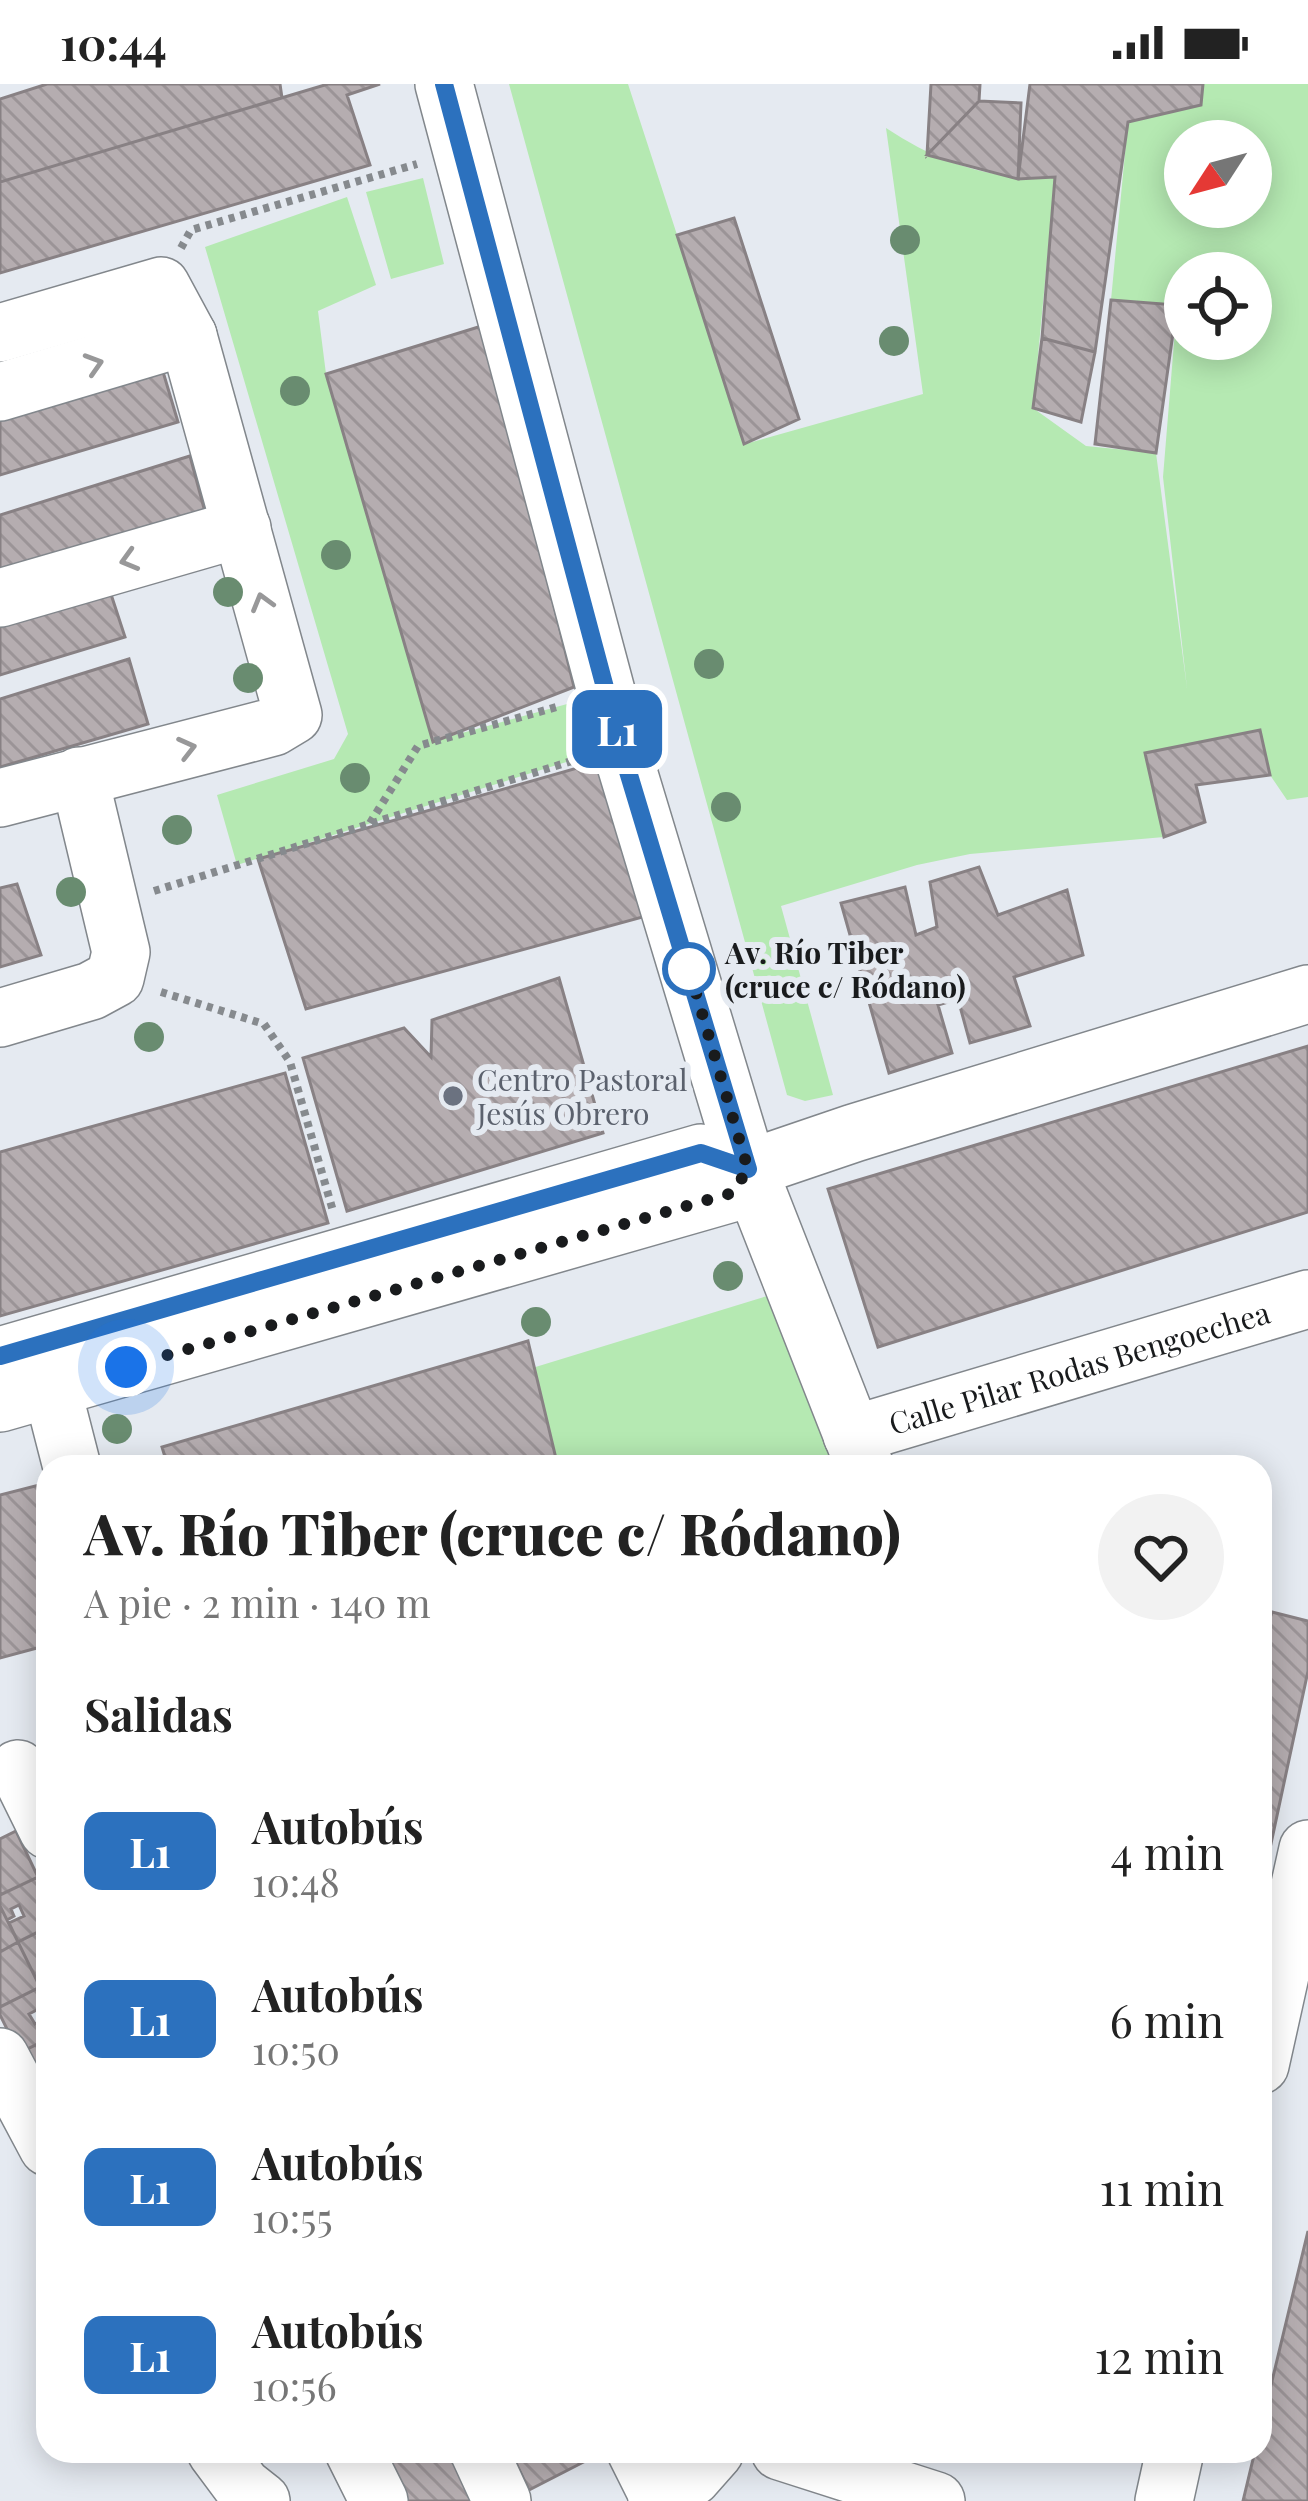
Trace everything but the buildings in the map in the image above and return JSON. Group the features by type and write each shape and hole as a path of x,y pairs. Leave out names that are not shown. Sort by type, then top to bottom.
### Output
{"street":[{"path":"444,84 623,755 748,1169 859,1451"},
{"path":"0,334 160,286 188,336 293,715 273,727 0,797"},
{"path":"0,392 188,336"},
{"path":"0,598 242,528"},
{"path":"0,1018 91,991 115,978 121,952 79,776"},
{"path":"66,1455 23,1373 701,1153 748,1169 1308,994"},
{"name":"Calle Pilar Rodas Bengoechea","path":"859,1451 1308,1299"},
{"path":"22,1767 36,1801"},
{"path":"1272,2012 1308,1849"},
{"path":"0,2057 36,2124"},
{"path":"225,2463 261,2501"},
{"path":"360,2463 379,2501"},
{"path":"485,2463 502,2501"},
{"path":"651,2484 692,2477 704,2463"},
{"path":"817,2463 936,2501"},
{"path":"1164,2501 1172,2463"}],"path":[{"path":"191,230 431,160"},
{"path":"369,824 418,746 578,701"},
{"path":"143,895 556,766"},
{"path":"115,978 265,1024 290,1062 335,1219"}],"green space":[{"path":"509,84 628,84 745,444 923,394 886,128 967,167 1009,176 1055,177 1033,408 1086,446 1156,453 1187,688 1163,477 1173,360 1272,360 1272,252 1164,252 1164,305 1111,300 1128,122 1201,105 1203,84 1308,84 1308,797 1287,800 1270,775 1260,730 1146,753 1164,837 970,854 781,906 833,1095 805,1101 787,1095"},
{"path":"423,178 444,264 391,279 366,192"},
{"path":"347,197 376,285 318,311 326,374 433,741 578,701 592,754 237,865 217,795 334,759 348,734 205,247"},
{"path":"767,1296 829,1455 554,1455 529,1369"}],"bus line":[{"name":"L1","path":"0,1356 701,1153 748,1169 623,755 444,84"}],"place":[{"name":"Av. Río Tiber (cruce c/ Ródano)","path":"689,969"},
{"name":"Centro Pastoral Jesús Obrero","path":"453,1096"}],"route":[{"path":"126,1367 732,1193 748,1169 689,969"}]}
